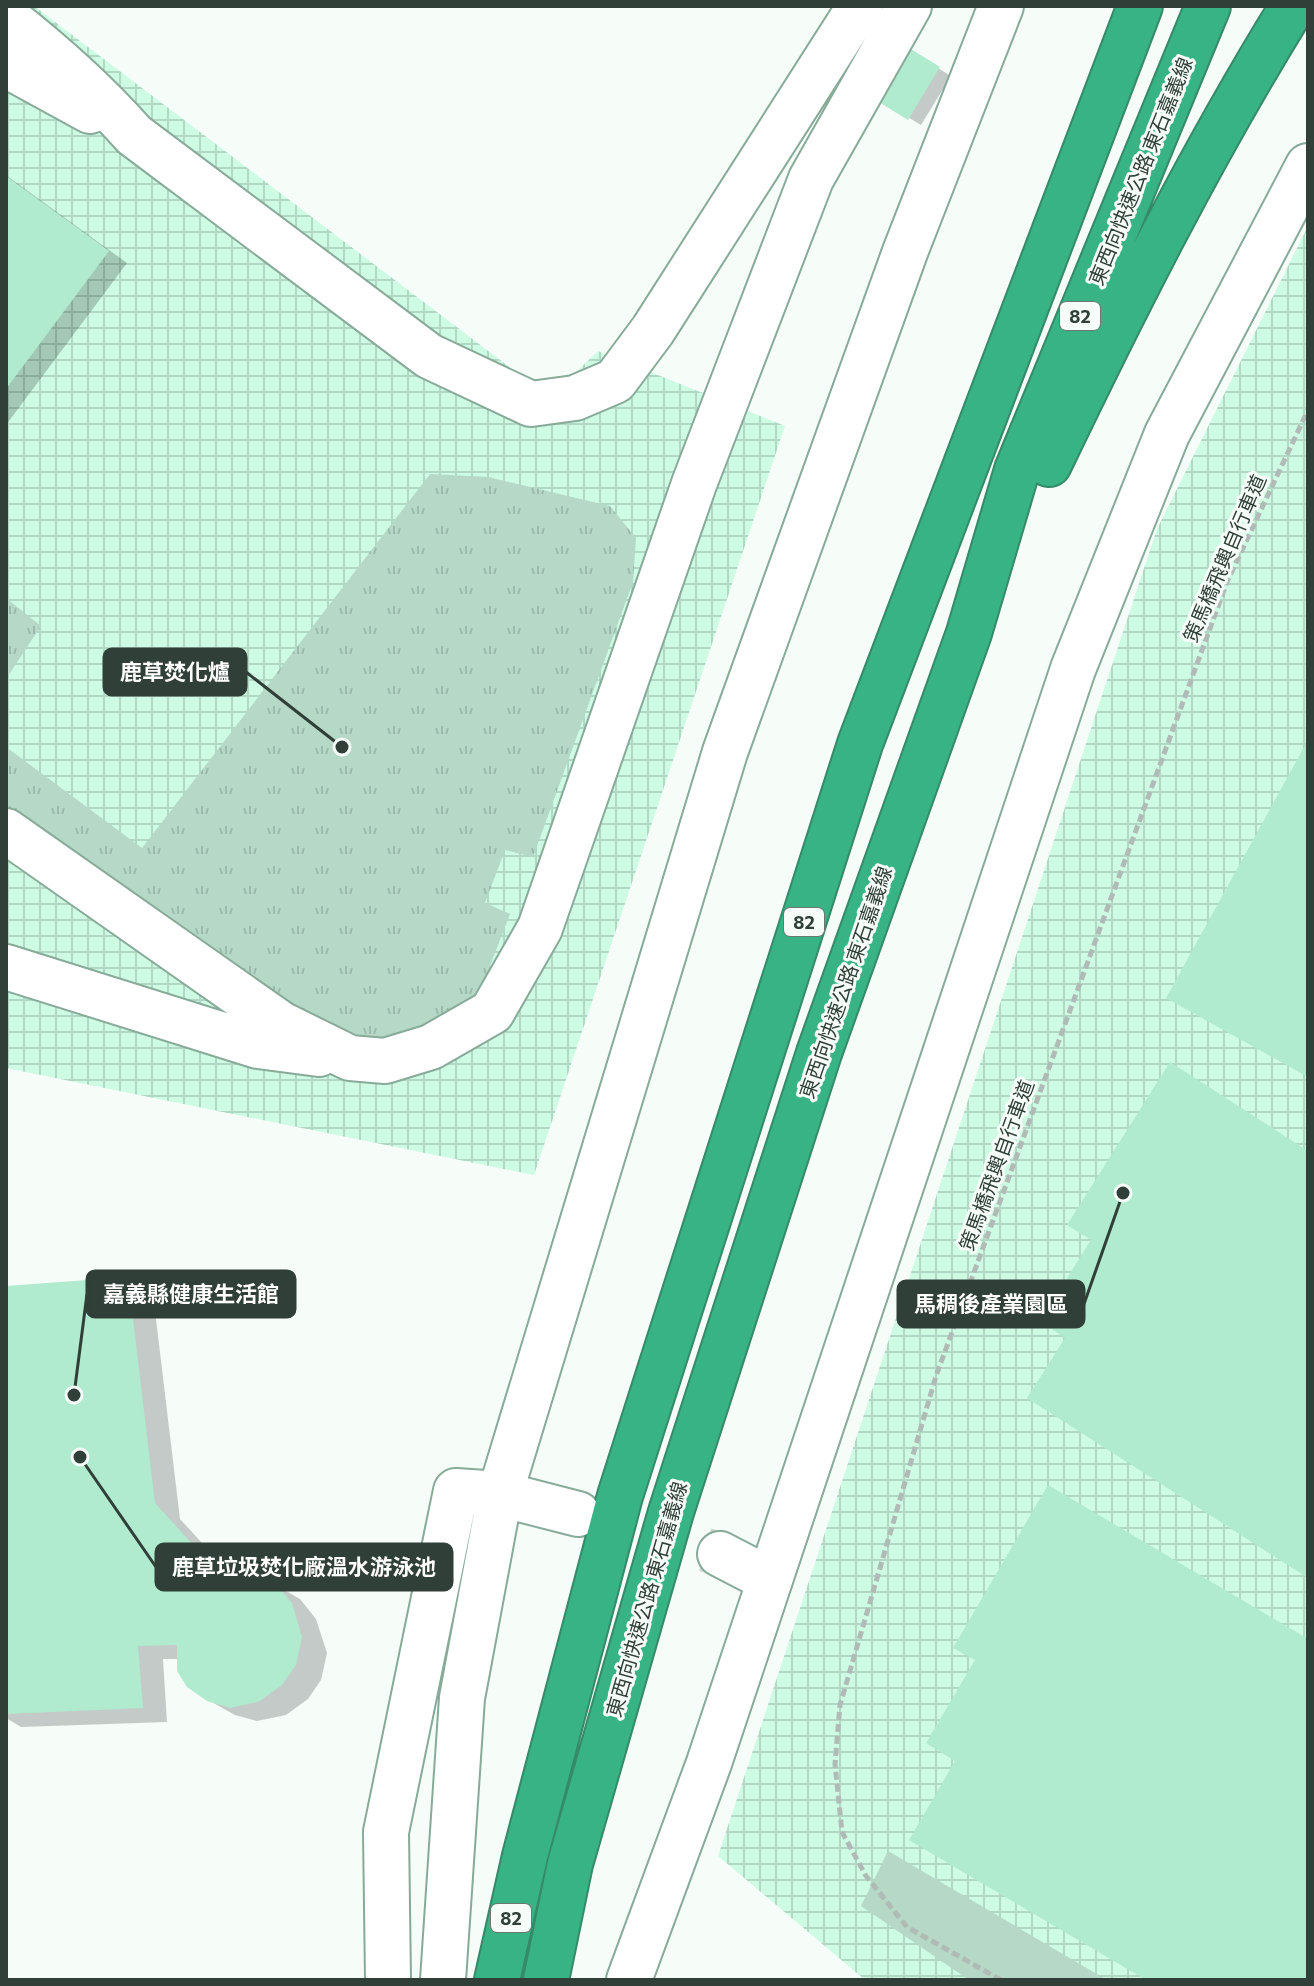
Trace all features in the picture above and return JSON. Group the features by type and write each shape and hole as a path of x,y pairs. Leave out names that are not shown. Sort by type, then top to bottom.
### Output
{"highway":[{"name":"82","path":"497,1980 525,1856 620,1496 860,744 1140,6"},
{"name":"東西向快速公路 東石嘉義線","path":"546,1980 570,1864 671,1512 819,1053 969,633 1017,470 1208,6"},
{"path":"969,633 1124,308 1256,66 1293,6"}],"street":[{"path":"6,17 24,55 429,356 531,404 575,398 615,381 653,330 860,6"},
{"path":"6,967 258,1046 350,1058 385,1061 431,1047 492,1012 540,928 694,484 811,179 909,6"},
{"path":"443,1980 462,1698 500,1494 725,752 905,252 1001,6"},
{"path":"629,1980 709,1763 1073,669 1167,434 1308,166"},
{"path":"6,831 281,1024 350,1058"},
{"path":"388,1980 386,1832 456,1491 500,1494 578,1514"},
{"path":"720,1554 768,1579"}],"path":[{"name":"策馬橋飛輿自行車道","path":"1001,1980 907,1927 866,1876 842,1832 835,1764 840,1705 936,1376 1227,582 1308,410"}],"shaded area":[{"path":"6,6 34,6 533,385 572,376 598,351 785,426 534,1175 6,1068"},
{"path":"1308,226 1308,1980 865,1980 718,1856 1157,529"}],"green space":[{"path":"430,474 488,477 610,506 636,538 633,582 533,857 505,850 485,903 510,914 479,994 420,1036 375,1049 309,1025 6,806 6,747 142,848"},
{"path":"6,598 41,626 6,679"},
{"path":"888,1851 1107,1980 969,1980 861,1906"}],"building":[{"path":"906,46 940,67 908,120 874,99"},
{"path":"6,176 109,251 6,389"},
{"path":"1308,740 1308,1077 1166,998"},
{"path":"1170,1062 1308,1151 1308,1578 1027,1398 1065,1338 1040,1321 1091,1240 1067,1225"},
{"path":"128,1277 155,1503 225,1580 256,1576 275,1583 292,1603 302,1637 296,1665 282,1685 260,1701 230,1708 207,1701 187,1687 177,1671 177,1645 138,1646 143,1708 6,1714 6,1286"},
{"path":"1048,1485 1308,1639 1308,1980 1146,1980 909,1840 955,1761 926,1743 975,1660 953,1648"}],"tunnel":[{"path":"578,1514 720,1554"}],"place":[{"name":"鹿草焚化爐","path":"342,747"},
{"name":"馬稠後產業園區","path":"1123,1193"},
{"name":"嘉義縣健康生活館","path":"74,1395"},
{"name":"鹿草垃圾焚化廠溫水游泳池","path":"80,1457"}]}
